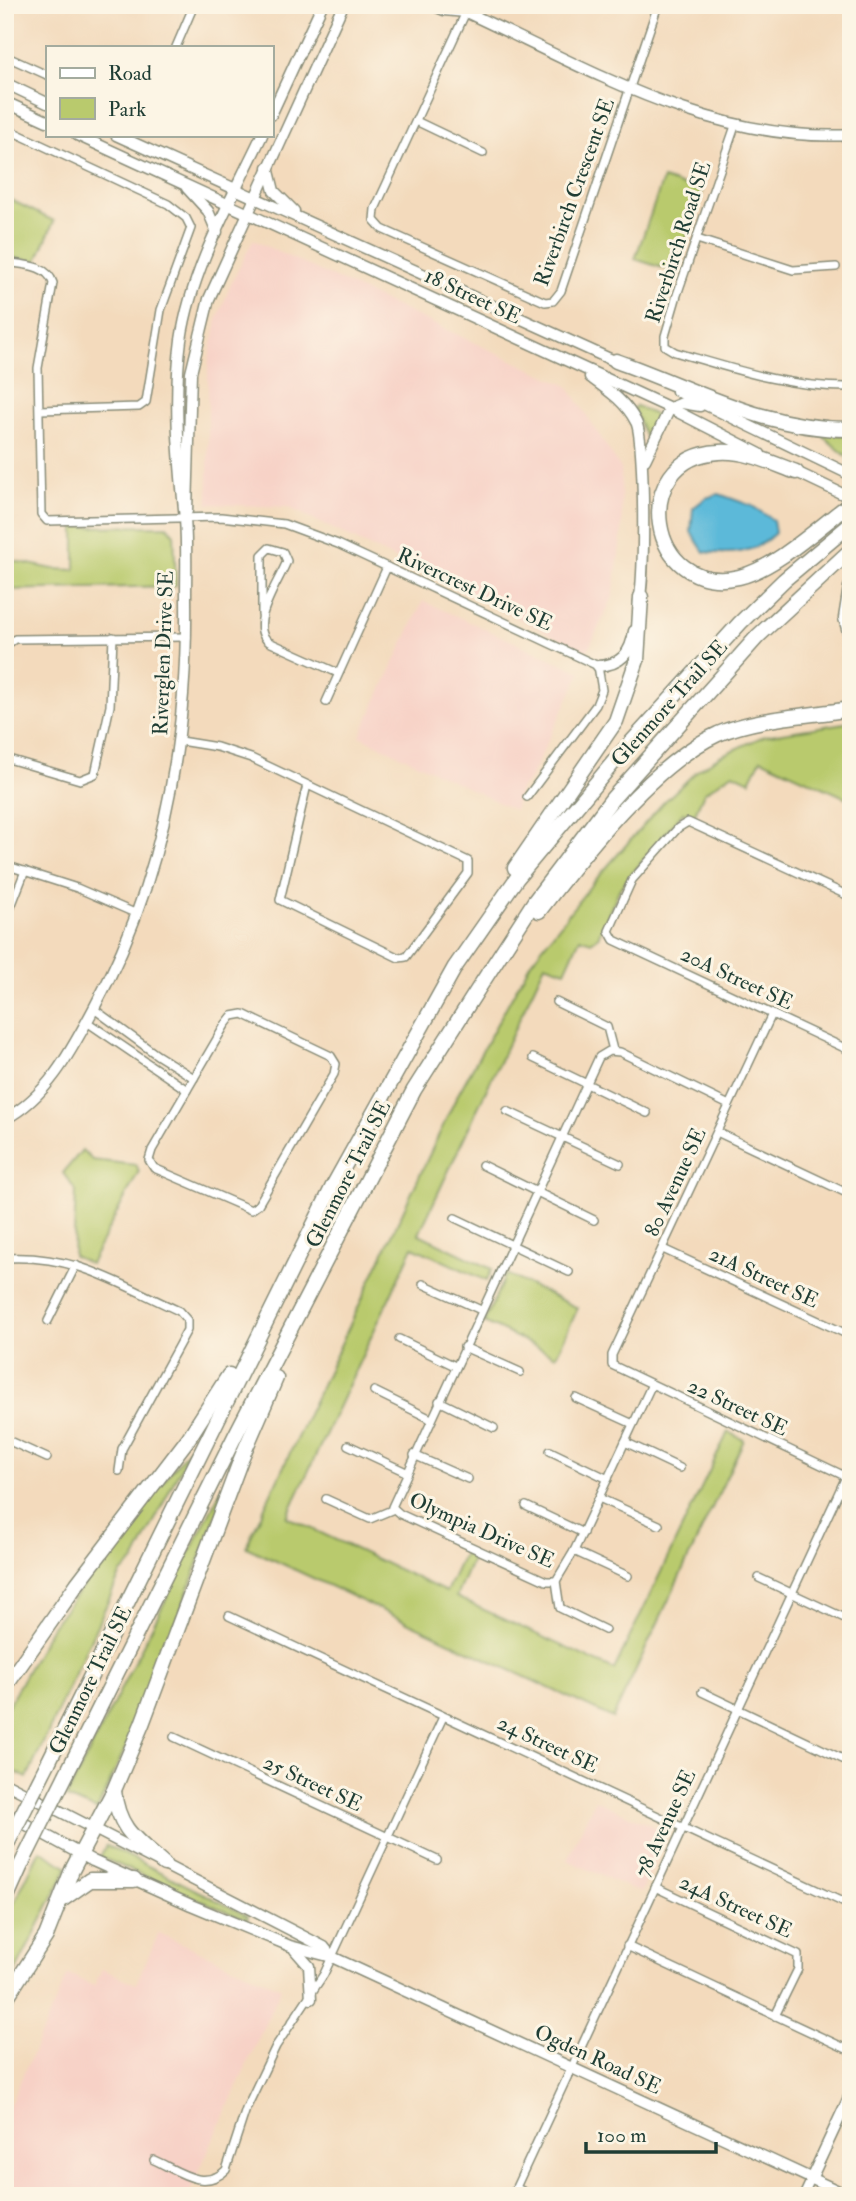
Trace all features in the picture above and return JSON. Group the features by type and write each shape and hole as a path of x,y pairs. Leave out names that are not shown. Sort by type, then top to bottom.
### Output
{"highway":[{"path":"616,361 766,419 812,429 851,429"},
{"path":"796,472 732,452 710,453 692,459 673,474 660,499 659,522 666,544 680,563 698,574 713,578 736,578 770,562 851,503"},
{"name":"Glenmore Trail SE","path":"5,1849 266,1318 401,1058 455,967 517,878 635,738 740,623 785,580 851,524"},
{"name":"Glenmore Trail SE","path":"5,1901 237,1432 414,1090 534,902 620,789 758,636 851,550"},
{"path":"851,587 846,618 851,635"},
{"path":"455,967 489,905 615,721 637,660 641,597"},
{"path":"480,986 570,871 629,805 669,767 720,734 851,709"},
{"path":"5,1687 188,1439 266,1318"},
{"path":"5,2000 28,1969 114,1790 142,1724 241,1459 283,1361 292,1330"},
{"path":"5,1699 31,1650"},
{"path":"114,1790 117,1816 122,1826 164,1864"},
{"path":"60,1902 73,1889 90,1880 134,1880"}],"street":[{"path":"5,20 12,5"},
{"path":"273,111 322,5"},
{"name":"Riverglen Drive SE","path":"185,517 190,486 191,373 196,344 213,286 342,5"},
{"path":"432,5 444,10 463,9 630,88 686,111 735,126 788,134 851,135"},
{"path":"630,88 658,5"},
{"path":"176,46 191,6"},
{"name":"Riverbirch Crescent SE","path":"463,9 375,209 374,220 377,226 505,286 550,302 561,291 630,88"},
{"path":"5,56 46,75"},
{"path":"5,83 46,103"},
{"path":"5,102 46,121"},
{"path":"416,121 483,153"},
{"name":"Riverbirch Road SE","path":"735,126 673,309 665,346 675,352 774,381 814,388 851,387"},
{"path":"5,128 168,204 186,218 191,229 161,310 146,402 139,407 40,410 38,368 53,283 49,274 41,268 5,262"},
{"name":"18 Street SE","path":"79,136 670,408 851,498"},
{"name":"18 Street SE","path":"118,136 616,361 849,474"},
{"name":"Riverglen Drive SE","path":"5,1119 25,1107 47,1086 87,1022 137,914 164,828 180,741 187,637 185,517 180,483 178,415 181,341 197,279 262,136"},
{"path":"268,167 274,191 286,206 307,221"},
{"path":"184,184 208,211 217,232"},
{"path":"697,239 793,270 836,267"},
{"path":"527,797 596,705 602,690 598,666 619,662 629,650 641,597 644,463 640,430 629,409 573,364"},
{"path":"644,463 670,408 682,403 709,407"},
{"name":"Rivercrest Drive SE","path":"40,410 41,514 47,522 244,517 284,524 315,534 598,666"},
{"path":"262,615 262,555 270,548 283,552 287,561 262,615 259,627 264,639 338,673"},
{"path":"326,702 387,567"},
{"path":"5,758 80,780 95,774 110,706 113,637"},
{"path":"5,646 15,639 187,637"},
{"path":"180,741 231,751 307,785 463,857 470,864 468,873 406,957 399,958 280,901 307,785"},
{"name":"20A Street SE","path":"851,897 685,823 632,880 609,927 609,935 851,1051"},
{"path":"5,865 137,914"},
{"path":"5,922 25,871"},
{"path":"556,1002 607,1027 613,1050 729,1105"},
{"path":"94,1009 194,1078"},
{"path":"238,1014 331,1056 336,1064 334,1074 258,1205 251,1210 150,1164 152,1150 194,1078 225,1024 238,1014"},
{"name":"80 Avenue SE","path":"611,1365 612,1355 772,1014"},
{"path":"87,1022 187,1090"},
{"name":"Olympia Drive SE","path":"555,1581 522,1570 394,1509 392,1503 586,1082 599,1057 613,1050"},
{"path":"533,1058 647,1113"},
{"path":"507,1111 620,1164"},
{"path":"717,1132 851,1195"},
{"path":"482,1165 594,1220"},
{"path":"455,1218 569,1272"},
{"name":"21A Street SE","path":"663,1250 851,1336"},
{"path":"5,1258 43,1257 76,1265 179,1311 187,1321 185,1336 122,1449 119,1471"},
{"path":"48,1321 76,1265"},
{"path":"423,1284 481,1310"},
{"path":"399,1339 455,1366"},
{"path":"464,1347 520,1372"},
{"name":"22 Street SE","path":"611,1365 848,1477"},
{"name":"Olympia Drive SE","path":"605,1630 560,1608 555,1581 583,1533 651,1386"},
{"path":"374,1391 431,1419"},
{"path":"576,1398 633,1424"},
{"path":"439,1401 494,1428"},
{"path":"5,1439 47,1458"},
{"path":"625,1442 680,1468"},
{"name":"Olympia Drive SE","path":"348,1445 406,1472"},
{"path":"550,1451 608,1479"},
{"name":"Olympia Drive SE","path":"414,1455 468,1479"},
{"name":"78 Avenue SE","path":"514,2192 851,1466"},
{"path":"599,1498 659,1525"},
{"name":"Olympia Drive SE","path":"326,1499 370,1519 394,1509"},
{"name":"Olympia Drive SE","path":"526,1506 583,1533"},
{"name":"Olympia Drive SE","path":"574,1551 628,1576"},
{"path":"759,1578 851,1621"},
{"name":"24 Street SE","path":"229,1616 851,1906"},
{"path":"702,1692 851,1763"},
{"path":"154,2160 201,2180 218,2176 226,2170 246,2109 276,2046 311,1999 443,1717"},
{"name":"25 Street SE","path":"174,1737 437,1860"},
{"path":"5,1783 96,1829"},
{"path":"5,1813 82,1854"},
{"name":"Ogden Road SE","path":"96,1829 324,1948 332,1956"},
{"name":"Ogden Road SE","path":"82,1854 134,1880 290,1946 332,1956 849,2196"},
{"name":"24A Street SE","path":"654,1888 795,1953 799,1959 798,1969 775,2016"},
{"path":"290,1946 309,1966 311,1999"},
{"path":"627,1947 851,2052"},
{"path":"803,2196 851,2093"},
{"path":"514,2192 533,2196"}],"shaded area":[{"path":"253,240 568,386 621,469 622,530 613,597 587,652 288,507 208,504 208,365 217,320"},
{"path":"423,601 581,672 529,780 519,790 514,810 360,736"},
{"path":"595,1800 663,1831 665,1841 641,1893 567,1860"},
{"path":"159,1933 281,1988 188,2196 5,2196 5,2115 68,1974 94,1986 102,1969 136,1984"}],"green space":[{"path":"663,179 702,192 675,272 635,259"},
{"path":"5,197 54,221 37,261 5,257"},
{"path":"636,406 657,416 649,437 645,436 633,409"},
{"path":"824,433 851,435 851,460 824,437"},
{"path":"167,526 174,534 176,586 5,590 5,559 53,569 75,570 75,527"},
{"path":"851,722 851,800 761,759 750,781 733,773 704,793 694,816 683,812 620,888 598,937 591,942 580,938 565,971 545,964 419,1234 492,1269 487,1281 413,1247 287,1517 446,1592 464,1553 473,1557 456,1597 614,1670 728,1432 744,1440 613,1718 246,1547 456,1098 531,962 592,884 663,803 698,770 720,756 764,736"},
{"path":"82,1150 92,1160 136,1165 139,1171 90,1264 73,1256 76,1191 63,1173"},
{"path":"506,1274 578,1308 556,1356 484,1322"},
{"path":"193,1443 135,1560 121,1573 27,1778 5,1767 5,1711 52,1626"},
{"path":"221,1490 225,1492 143,1710 97,1810 66,1798"},
{"path":"106,1845 248,1916 247,1920 100,1857"},
{"path":"40,1850 68,1867 5,1992 5,1921"}],"water":[{"path":"719,494 752,506 773,520 775,533 759,545 742,552 704,552 691,532 693,508 706,498"}]}
